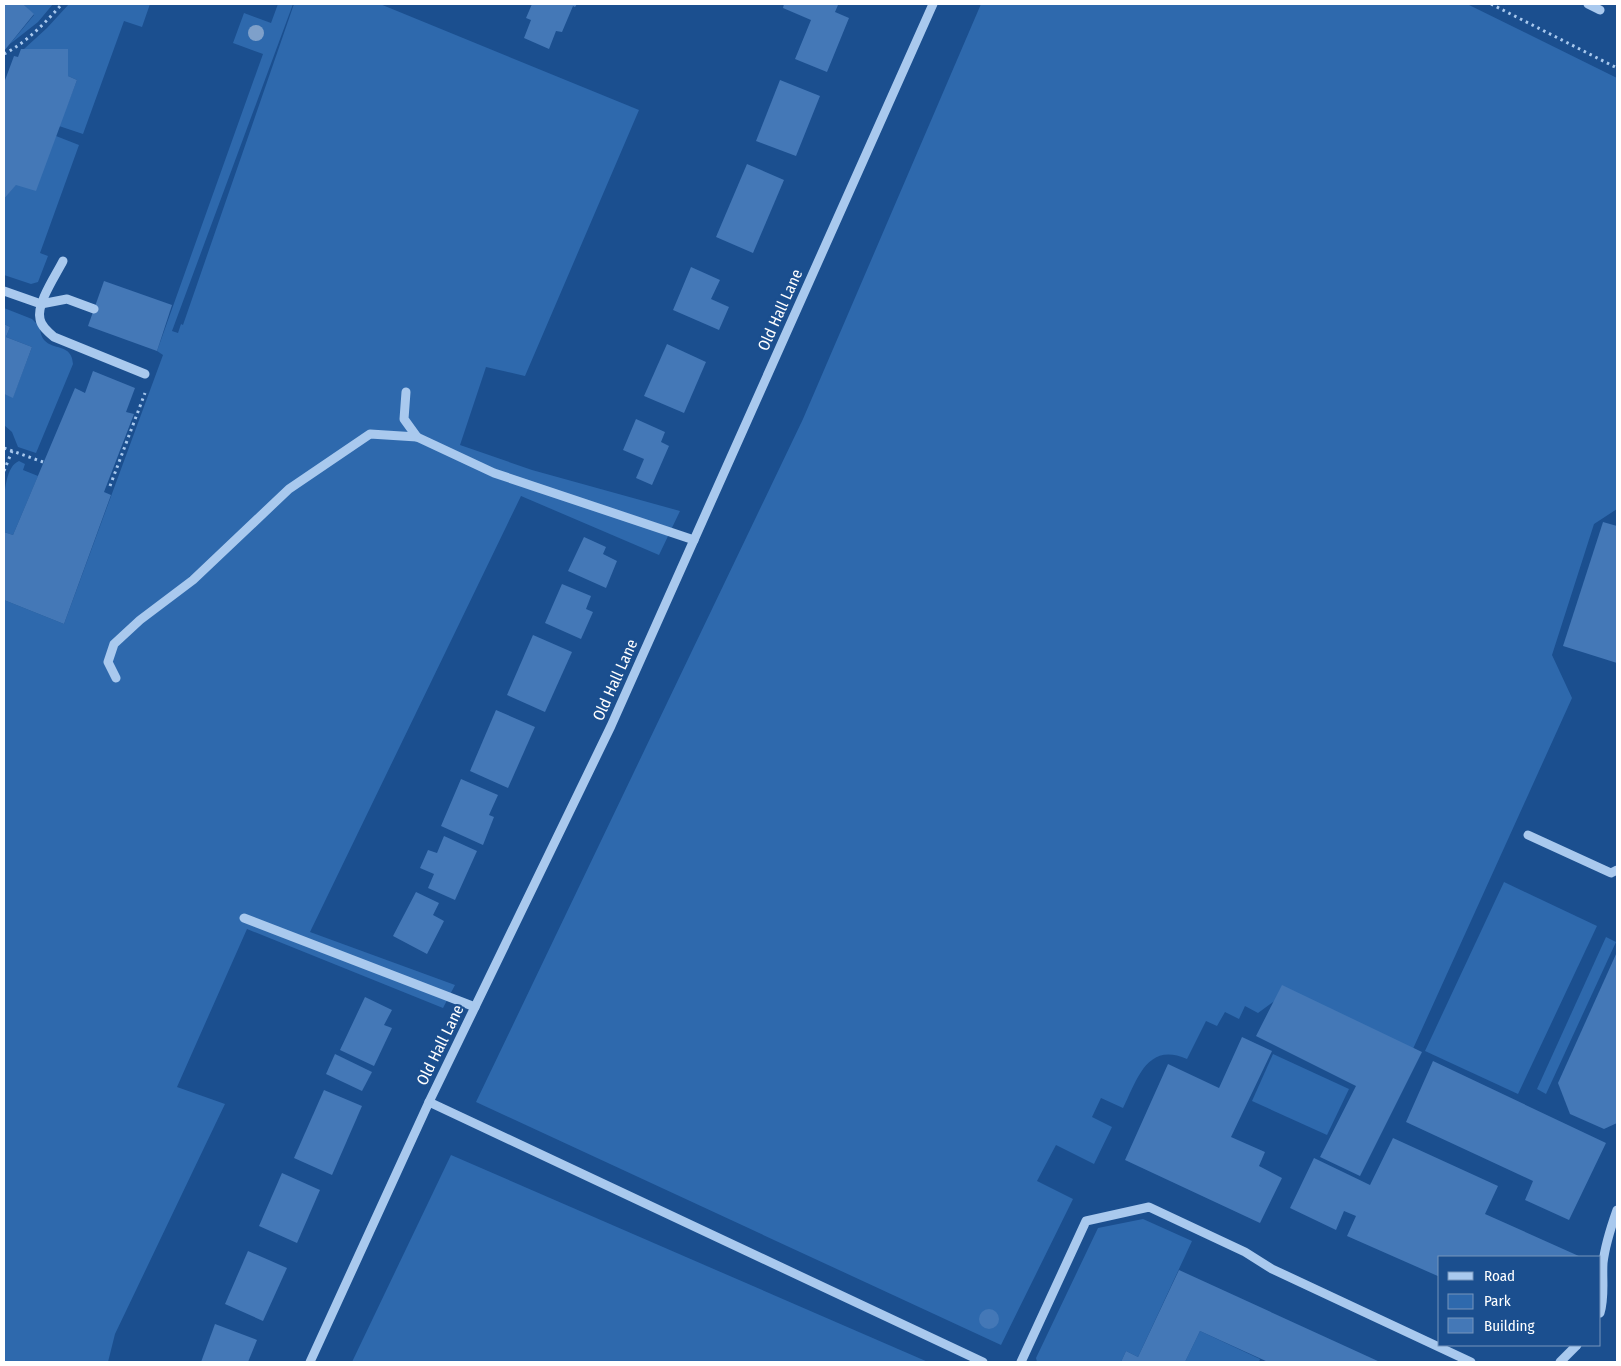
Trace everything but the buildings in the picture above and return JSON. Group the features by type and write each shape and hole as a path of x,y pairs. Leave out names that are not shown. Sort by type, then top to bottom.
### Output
{"street":[{"name":"Old Hall Lane","path":"310,1362 429,1102 611,726 933,4"},
{"path":"1588,4 1600,10"},
{"path":"63,261 42,304 39,318 45,329 54,337 145,374"},
{"path":"4,291 42,304 67,299 94,309"},
{"path":"406,392 404,419 417,437"},
{"path":"116,678 108,662 114,644 140,620 193,580 289,489 370,434 417,437 494,473 694,540"},
{"path":"1528,835 1611,873 1617,870"},
{"path":"244,918 474,1007"},
{"path":"429,1102 983,1362"},
{"path":"1020,1362 1086,1221 1149,1207 1245,1252 1272,1269 1471,1362"},
{"path":"1601,1307 1604,1288 1603,1262 1610,1229 1617,1210"},
{"path":"1560,1362 1576,1346"}],"path":[{"path":"4,54 43,25 62,4"},
{"path":"1491,4 1617,68"},
{"path":"110,486 148,384 145,374"},
{"path":"4,448 44,462"},
{"path":"4,471 12,451"}],"green space":[{"path":"23,4 53,4 38,22 10,44 34,15"},
{"path":"69,4 150,4 142,27 124,21 83,134 59,126 77,80 68,76 68,49 24,49"},
{"path":"278,4 293,4 172,331 178,333 181,324 183,325 294,4 380,4 639,110 525,376 486,367 460,445 532,470 680,511 659,555 521,496 310,932 455,985 443,1008 247,929 177,1087 225,1104 115,1334 108,1362 4,1362 4,600 64,624 163,355 157,351 263,54 233,43 244,13 271,23"},
{"path":"981,4 1467,4 1617,78 1617,509 1594,524 1552,655 1572,698 1412,1051 1287,992 1258,1013 1245,1006 1239,1019 1225,1012 1217,1026 1206,1021 1187,1059 1173,1055 1162,1055 1153,1059 1145,1066 1123,1108 1101,1098 1092,1117 1112,1127 1094,1164 1056,1145 1037,1181 1073,1199 1001,1345 476,1102 803,419"},
{"path":"56,136 79,145 40,253 48,256 38,282 31,284 4,275 4,199"},
{"path":"4,308 32,319 40,327 45,341 68,351 73,364 36,453 18,447 12,432 4,425 4,394 13,397 32,347 6,337 10,327 4,324"},
{"path":"19,461 25,464 23,470 38,476 13,535 4,532 4,504 6,482 9,473 13,465"},
{"path":"1504,882 1597,926 1518,1094 1425,1051"},
{"path":"1606,937 1616,942 1546,1094 1537,1089"},
{"path":"1273,1054 1349,1089 1327,1135 1252,1101"},
{"path":"451,1155 928,1362 352,1362"},
{"path":"1143,1219 1192,1241 1138,1357 1126,1351 1121,1362 1037,1362 1036,1358 1098,1228"},
{"path":"1200,1331 1260,1359 1259,1362 1185,1362"}]}
